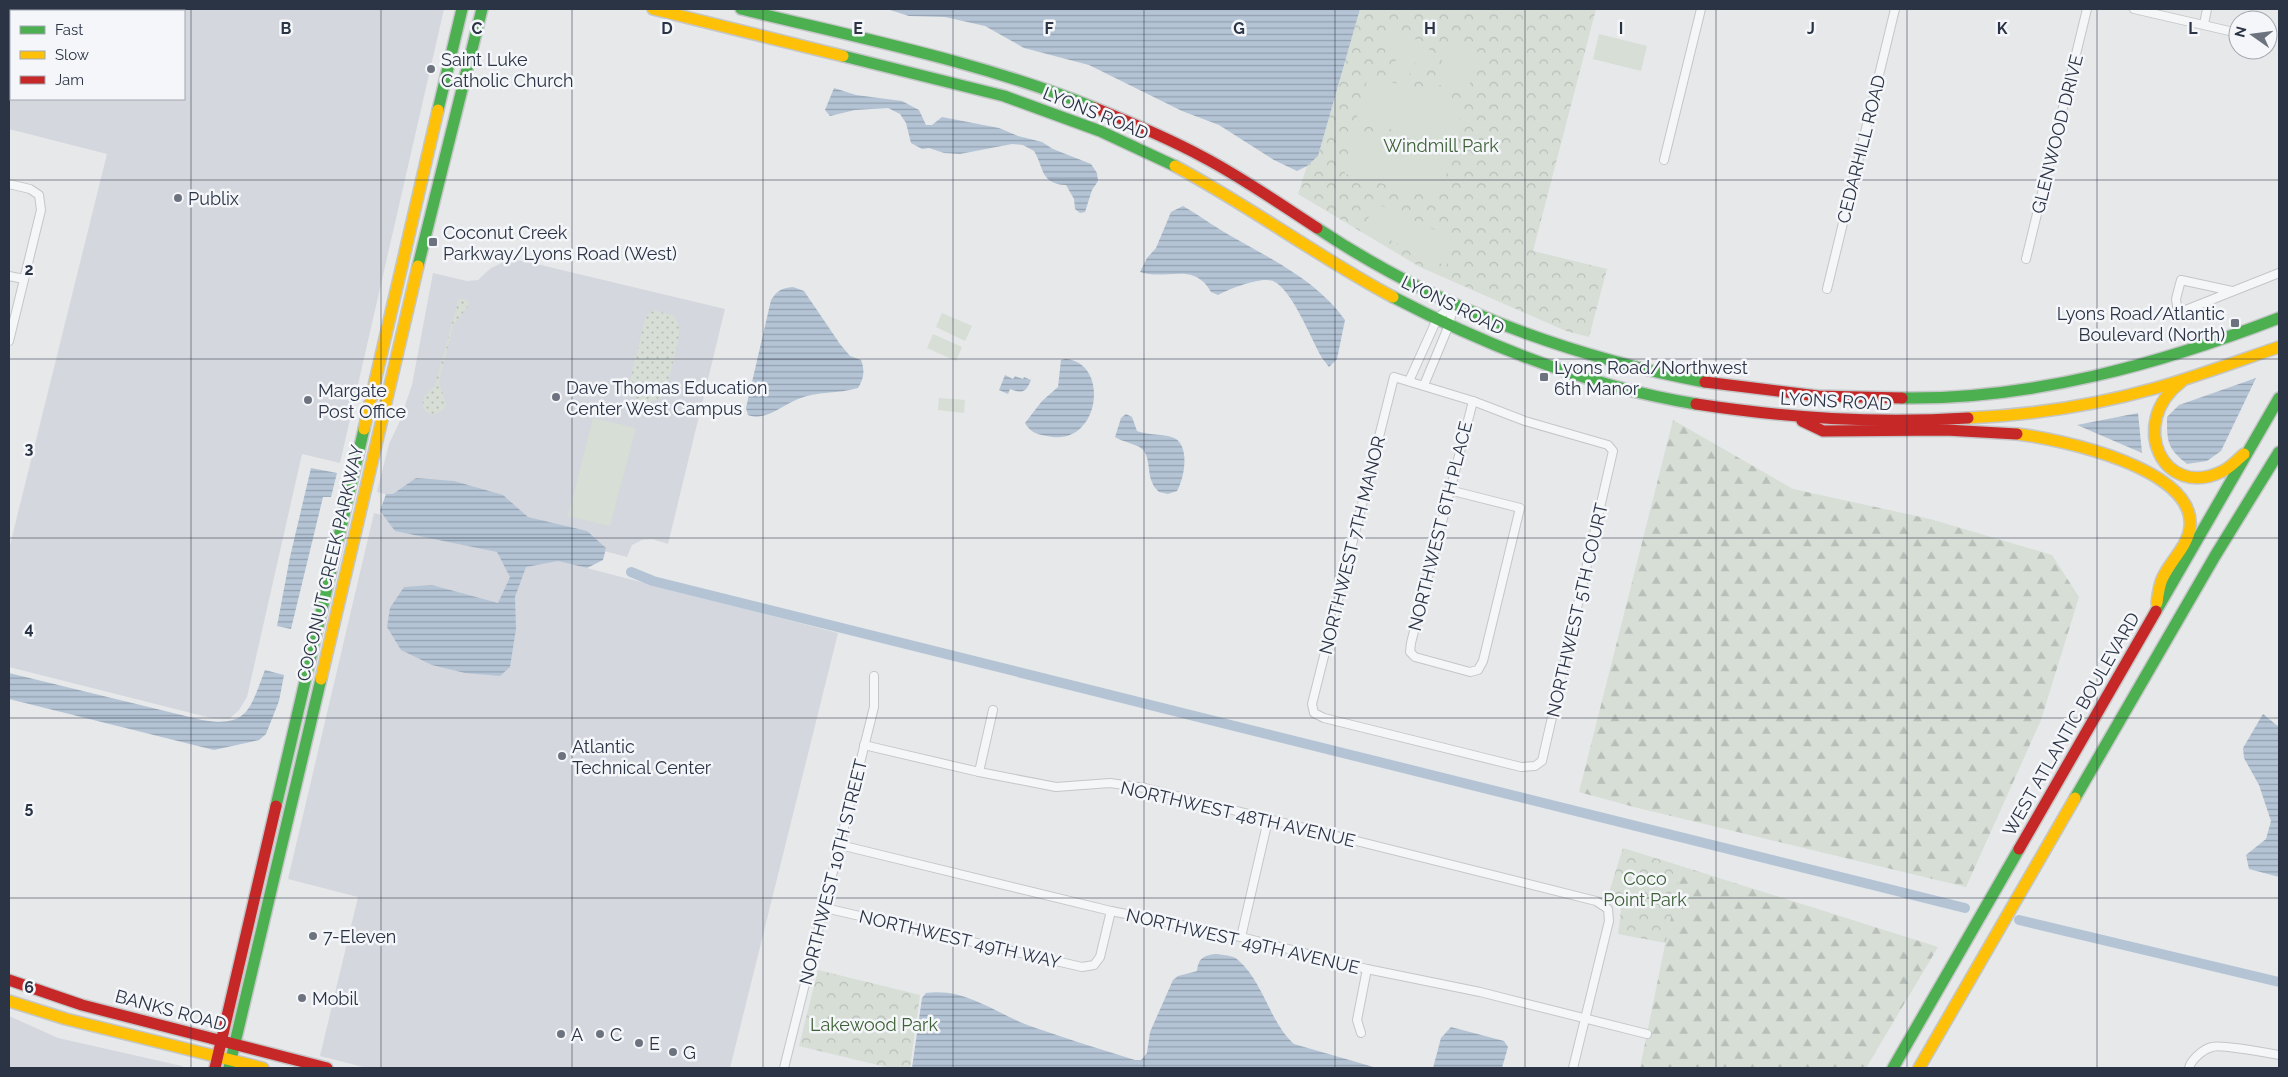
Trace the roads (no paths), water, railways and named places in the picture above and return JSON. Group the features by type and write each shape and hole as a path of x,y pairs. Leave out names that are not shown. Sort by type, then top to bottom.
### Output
{"main road":[{"name":"COCONUT CREEK PARKWAY","path":"216,1062 462,9"},
{"name":"COCONUT CREEK PARKWAY","path":"230,1064 392,376 482,9"},
{"name":"LYONS ROAD","path":"653,9 1004,96 1058,114 1134,146 1190,174 1248,207 1360,279 1449,326 1511,352 1578,376 1632,391 1711,407 1798,418 1847,422 1926,421 2015,414 2138,392 2279,347"},
{"name":"LYONS ROAD","path":"741,9 947,59 1014,78 1074,98 1145,128 1204,158 1241,179 1376,265 1454,303 1531,336 1606,360 1691,380 1772,392 1845,398 1944,397 2089,376 2190,350 2279,318"},
{"path":"2186,378 2169,393 2157,413 2153,433 2155,452 2166,466 2181,475 2201,478 2224,471 2250,449"},
{"name":"WEST ATLANTIC BOULEVARD","path":"1893,1068 2279,398"},
{"path":"1798,418 1824,431 1981,430 2040,436 2096,450 2156,477 2178,492 2188,508 2190,522 2187,536 2160,583 2156,611"},
{"path":"1919,1068 2214,556 2279,452"},
{"path":"1966,943 1984,955"},
{"name":"BANKS ROAD","path":"9,980 82,1005 327,1068"},
{"name":"BANKS ROAD","path":"9,1001 216,1062 263,1068"}],"street":[{"path":"1664,160 1701,9"},
{"name":"CEDARHILL ROAD","path":"1827,289 1895,9"},
{"name":"GLENWOOD DRIVE","path":"2026,259 2087,9"},
{"path":"2134,9 2228,30"},
{"path":"2204,24 2207,9"},
{"path":"9,184 30,189 39,195 40,210 9,341"},
{"path":"2232,291 2181,280 2176,299 2178,313 2279,273"},
{"path":"9,276 24,279"},
{"path":"1454,303 1437,319 1409,381 1473,400"},
{"path":"1424,385 1449,326 1454,303"},
{"name":"NORTHWEST 7TH MANOR","path":"1409,381 1394,377 1312,704 1314,713 1324,718 1512,765 1521,767 1535,766"},
{"name":"NORTHWEST 5TH COURT","path":"1473,400 1525,421 1608,445 1613,451 1542,761 1535,766"},
{"name":"NORTHWEST 6TH PLACE","path":"1449,490 1520,508 1483,661 1478,670 1470,672 1415,657 1410,652 1449,490 1473,400"},
{"name":"NORTHWEST 10TH STREET","path":"784,1068 874,707 874,676"},
{"path":"979,772 993,710"},
{"name":"NORTHWEST 48TH AVENUE","path":"864,745 979,772 1056,787 1110,783 1145,788 1596,901 1608,909 1609,921 1586,1019"},
{"path":"1241,937 1268,820"},
{"name":"NORTHWEST 49TH AVENUE","path":"840,845 1111,911 1241,937 1367,969 1480,992 1646,1034"},
{"name":"NORTHWEST 49TH WAY","path":"825,908 1082,967 1094,965 1100,956 1111,911"},
{"path":"1361,1033 1357,1020 1367,969"},
{"path":"1573,1068 1586,1019"},
{"path":"2190,1068 2190,1064 2200,1053 2212,1046 2279,1055"}],"water":[{"path":"887,9 1360,9 1318,156 1307,166 1297,171 1274,160 1219,125 1182,111 1089,65 1024,48 985,26 945,17 909,16"},
{"path":"834,88 856,95 902,101 919,110 926,125 932,125 942,117 999,128 1018,136 1042,142 1053,149 1091,164 1097,173 1098,181 1092,190 1085,212 1080,213 1075,209 1074,199 1066,185 1051,182 1044,174 1034,151 1023,145 1012,144 960,154 944,153 929,148 922,149 911,143 906,123 900,114 888,108 855,110 830,116 825,110"},
{"path":"1183,206 1296,274 1335,307 1345,320 1337,359 1329,367 1322,358 1294,304 1280,286 1273,281 1261,280 1253,282 1218,295 1211,292 1197,277 1188,274 1160,275 1140,272 1147,258 1156,248 1171,212"},
{"path":"793,287 804,291 850,356 861,360 863,367 862,381 858,388 805,396 767,415 754,417 748,415 746,408 771,300 780,290"},
{"path":"1066,359 1080,364 1089,375 1094,389 1093,404 1088,418 1079,430 1065,437 1047,436 1031,431 1025,423 1042,401 1058,387 1061,360"},
{"path":"1005,375 1013,379 1015,376 1031,380 1024,391 1010,389 1008,394 999,390"},
{"path":"2256,378 2221,451 2207,461 2187,464 2175,453 2168,439 2167,417 2179,405"},
{"path":"2138,413 2142,453 2077,425"},
{"path":"1126,414 1132,417 1137,431 1172,437 1180,444 1183,450 1184,464 1182,479 1177,491 1168,494 1159,492 1152,483 1148,460 1144,451 1138,446 1115,437 1121,418"},
{"path":"311,468 337,473 331,497 323,497 291,629 277,626 290,557"},
{"path":"416,478 454,481 503,495 528,517 587,531 606,548 603,560 587,568 558,561 526,567 515,597 516,629 510,667 500,676 465,673 432,665 401,650 387,627 390,608 404,587 432,585 498,603 510,577 497,552 395,531 380,511 386,494 393,494"},
{"path":"265,670 284,675 279,701 266,734 259,740 214,750 9,699 9,673 202,720 230,721 239,718 251,705"},
{"path":"2263,714 2279,727 2279,877 2249,869 2246,855 2266,839 2271,821 2259,785 2244,758 2243,748"},
{"path":"1216,954 1233,957 1247,969 1279,1025 1294,1044 1377,1068 912,1068 922,998 926,993 941,992 967,998 1030,1026 1135,1060 1141,1060 1147,1053 1150,1032 1173,980 1178,976 1197,971 1202,958"},
{"path":"1451,1027 1504,1041 1508,1047 1502,1068 1433,1068 1441,1038"}],"waterway":[{"path":"631,572 653,581 1965,908"},
{"path":"2019,920 2279,982"}],"place":[{"name":"Saint Luke Catholic Church","path":"431,69"},
{"name":"Publix","path":"178,198"},
{"name":"Coconut Creek Parkway/Lyons Road (West)","path":"433,242"},
{"name":"Lyons Road/Atlantic Boulevard (North)","path":"2235,323"},
{"name":"Lyons Road/Northwest 6th Manor","path":"1544,377"},
{"name":"Dave Thomas Education Center West Campus","path":"556,397"},
{"name":"Margate Post Office","path":"308,400"},
{"name":"Atlantic Technical Center","path":"562,756"},
{"name":"7-Eleven","path":"313,936"},
{"name":"Mobil","path":"302,998"},
{"name":"A","path":"561,1034"},
{"name":"C","path":"600,1034"},
{"name":"E","path":"639,1043"},
{"name":"G","path":"673,1052"}],"park label":[{"name":"Windmill Park","path":"1441,145"},
{"name":"Coco Point Park","path":"1645,888"},
{"name":"Lakewood Park","path":"874,1024"}]}
